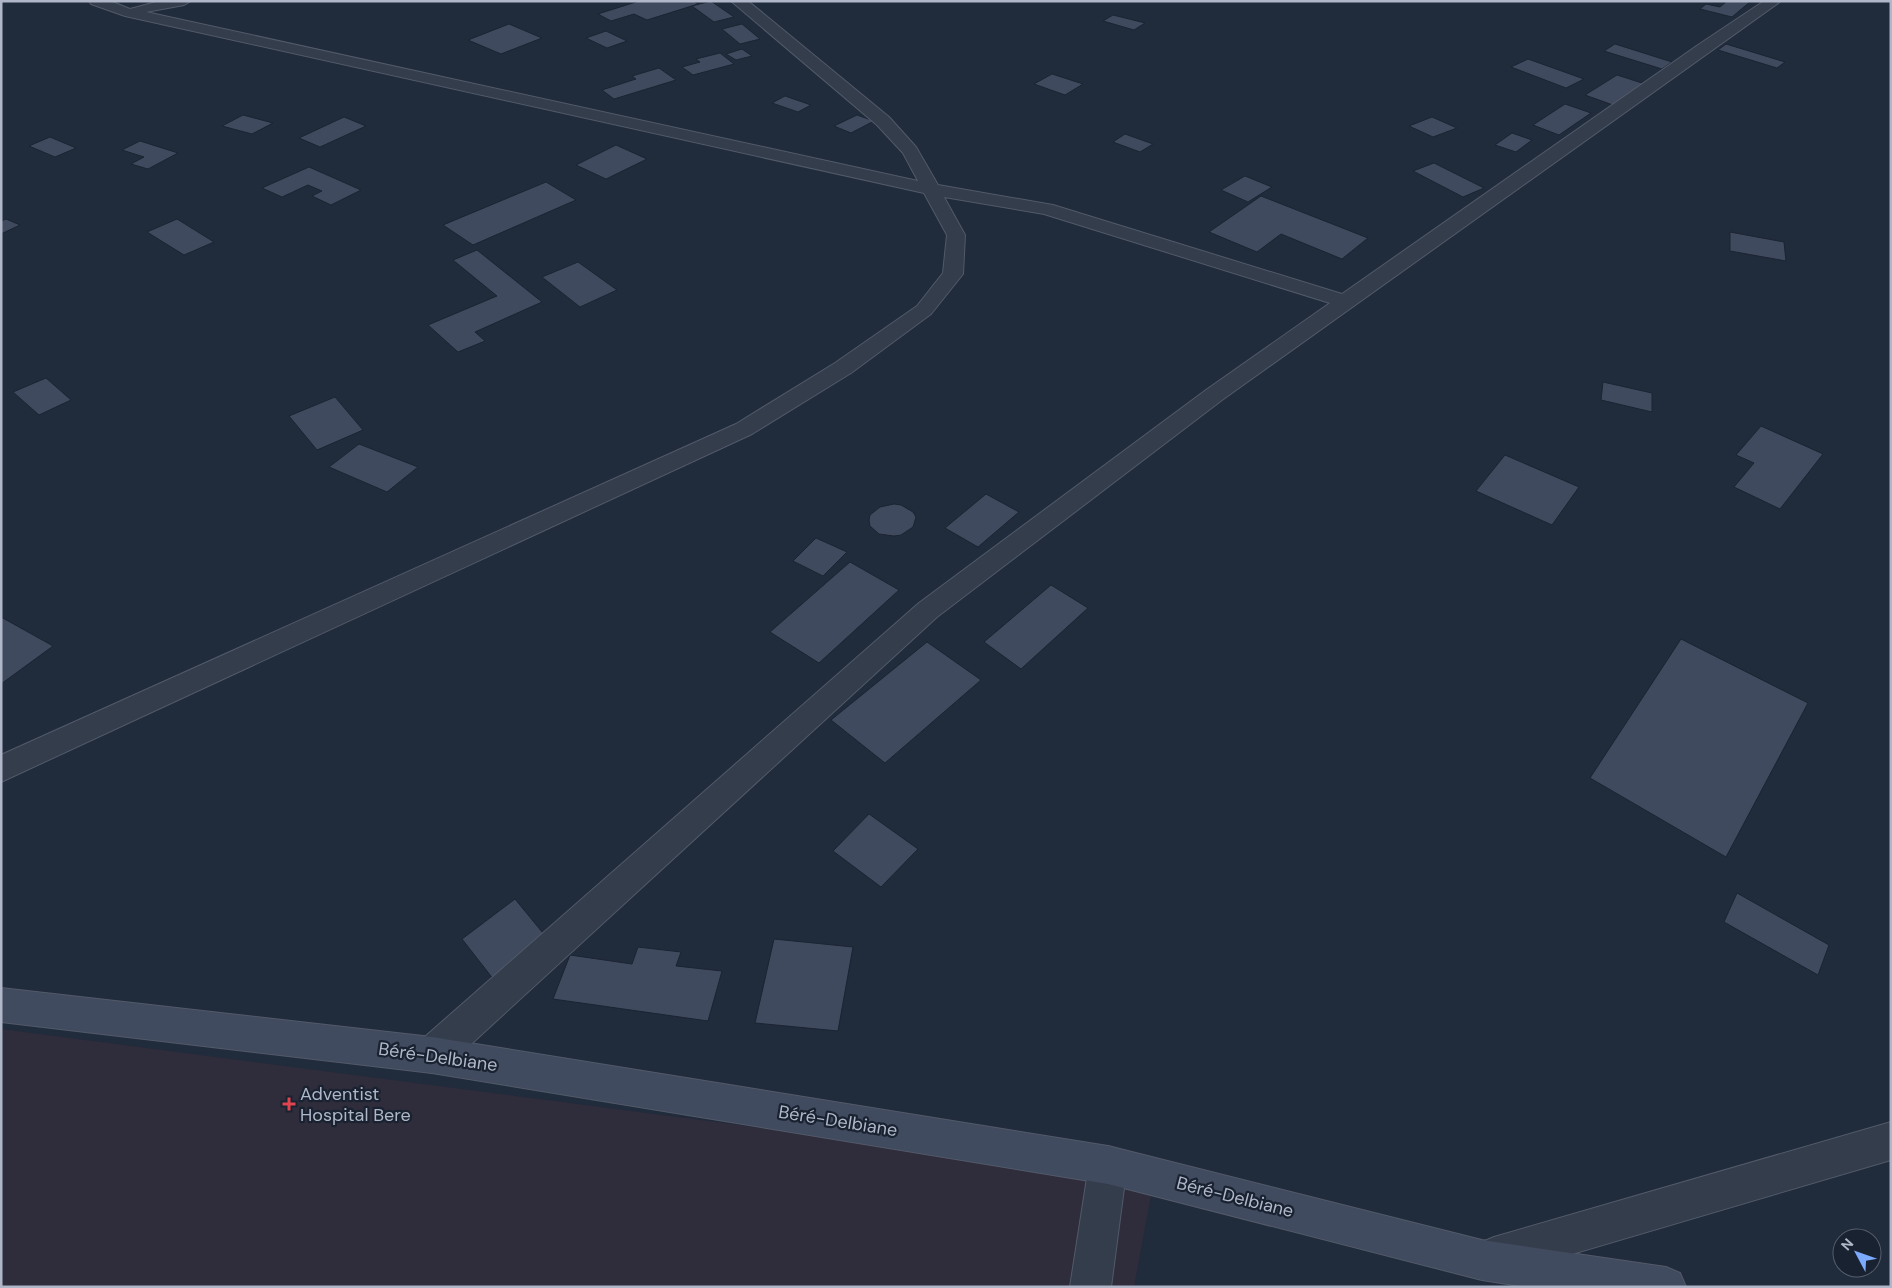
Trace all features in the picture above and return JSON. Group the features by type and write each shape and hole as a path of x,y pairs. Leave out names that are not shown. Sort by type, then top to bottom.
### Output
{"street":[{"path":"96,1 125,12 929,188 1047,209 1346,302"},
{"path":"125,12 184,1"},
{"path":"1,769 744,429 843,368 924,310 952,274 956,235 910,151 884,121 749,8 738,1"},
{"path":"432,1055 928,610 1214,395 1703,48 1774,1"},
{"name":"Béré-Delbiane","path":"1,1005 432,1055 1108,1165 1482,1260 1666,1287"},
{"path":"1482,1260 1891,1141"},
{"path":"1090,1287 1108,1165"}],"shaded area":[{"name":"Adventist Hospital Bere","path":"1,1029 1154,1179 1134,1287 1,1287"}],"building":[{"path":"639,1 694,1 698,4 647,20 634,14 611,21 598,14"},
{"path":"711,1 734,17 714,22 692,6"},
{"path":"1727,1 1751,1 1732,17 1700,9 1706,4 1720,7"},
{"path":"1113,15 1145,23 1134,30 1103,21"},
{"path":"509,24 542,38 501,54 468,40"},
{"path":"742,24 760,39 740,44 722,29"},
{"path":"606,31 627,41 607,48 586,38"},
{"path":"1615,44 1672,62 1662,69 1604,51"},
{"path":"1726,44 1785,62 1777,68 1718,50"},
{"path":"742,49 752,56 736,60 726,54"},
{"path":"720,53 734,64 693,75 682,67 700,62 696,59"},
{"path":"1528,59 1584,79 1566,88 1511,67"},
{"path":"659,68 676,80 614,99 602,90 636,79 632,76"},
{"path":"1052,74 1083,84 1065,95 1034,84"},
{"path":"1617,75 1645,84 1613,105 1585,95"},
{"path":"785,96 811,105 798,112 772,103"},
{"path":"1565,104 1591,113 1559,135 1533,125"},
{"path":"243,115 273,123 252,134 222,126"},
{"path":"857,115 874,121 851,133 834,126"},
{"path":"344,117 366,126 320,147 299,138"},
{"path":"1432,117 1457,128 1433,137 1409,126"},
{"path":"1512,133 1532,140 1516,152 1495,145"},
{"path":"1125,134 1153,144 1140,152 1113,142"},
{"path":"50,137 76,148 55,157 29,146"},
{"path":"140,141 178,153 148,169 131,164 144,157 122,150"},
{"path":"616,145 647,159 606,179 576,165"},
{"path":"1434,163 1484,188 1463,197 1413,171"},
{"path":"309,167 361,190 331,205 312,196 322,191 308,185 282,197 262,188"},
{"path":"1245,176 1272,187 1248,202 1221,190"},
{"path":"546,182 576,200 473,245 443,225"},
{"path":"1261,196 1368,238 1342,259 1281,234 1257,252 1209,232"},
{"path":"6,219 20,225 1,234 1,221"},
{"path":"177,219 214,242 184,255 147,232"},
{"path":"1730,232 1784,242 1786,261 1730,251"},
{"path":"477,250 542,302 475,332 485,341 458,352 428,325 497,296 453,260"},
{"path":"578,262 617,290 580,307 542,277"},
{"path":"46,378 71,400 39,415 13,392"},
{"path":"1603,382 1652,393 1652,412 1601,400"},
{"path":"335,397 363,430 317,450 289,416"},
{"path":"1761,426 1823,454 1780,509 1734,487 1754,463 1736,455"},
{"path":"359,444 418,467 387,492 329,467"},
{"path":"1505,455 1579,487 1552,525 1476,491"},
{"path":"986,494 1019,512 978,547 945,528"},
{"path":"894,504 901,505 913,512 916,517 913,527 901,535 879,534 870,526 870,515 880,507"},
{"path":"816,538 847,552 823,576 793,561"},
{"path":"850,562 899,590 819,663 770,632"},
{"path":"1051,585 1088,608 1021,669 984,642"},
{"path":"1,617 53,646 1,684"},
{"path":"1681,639 1808,703 1726,857 1590,778"},
{"path":"927,642 981,680 885,763 831,720"},
{"path":"869,814 918,849 881,887 833,851"},
{"path":"1737,893 1829,945 1818,975 1724,922"},
{"path":"515,899 547,938 494,980 462,939"},
{"path":"774,939 853,947 838,1031 755,1023"},
{"path":"638,947 681,952 676,966 722,971 708,1021 553,999 570,955 632,964"}],"place":[{"name":"Adventist Hospital Bere","path":"289,1104"}]}
